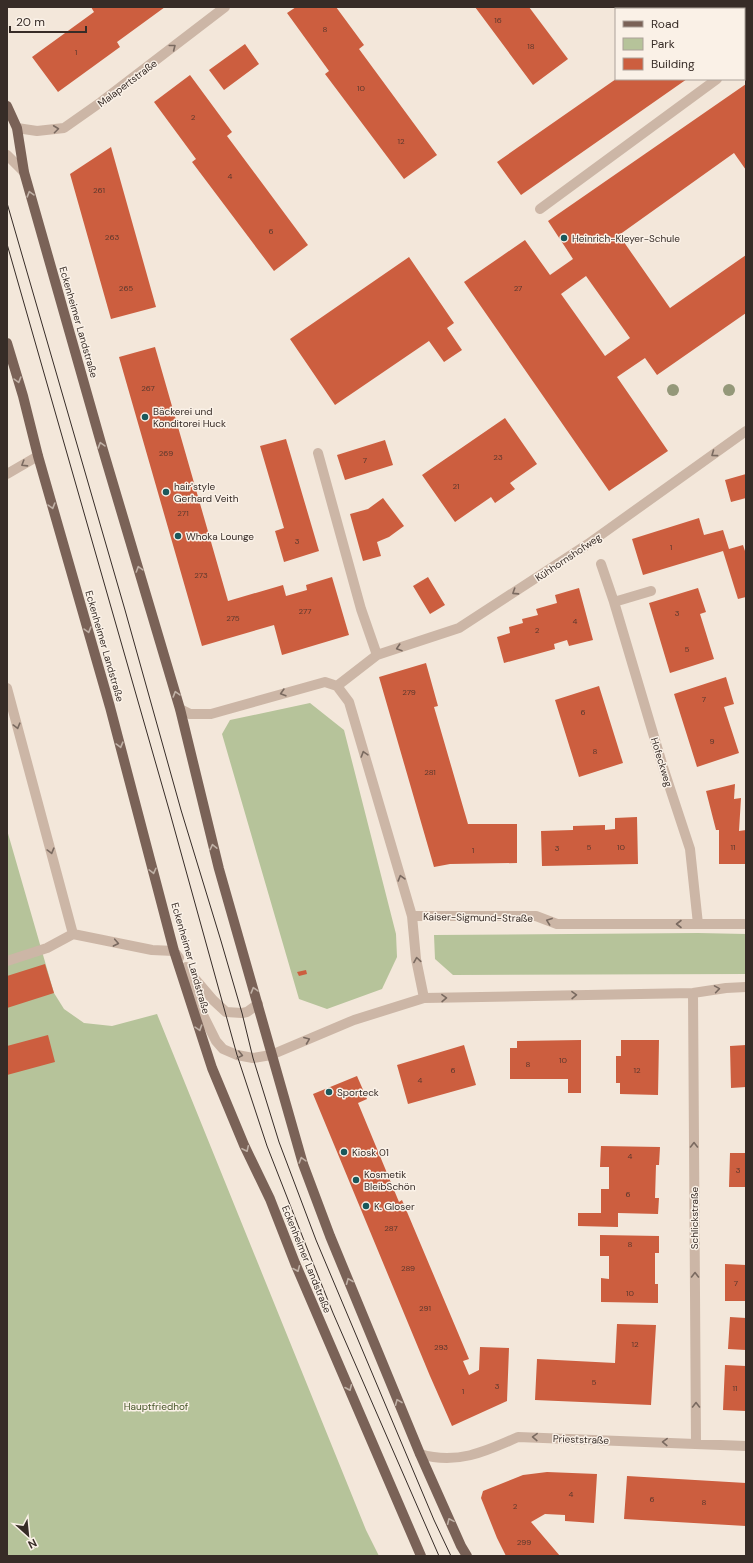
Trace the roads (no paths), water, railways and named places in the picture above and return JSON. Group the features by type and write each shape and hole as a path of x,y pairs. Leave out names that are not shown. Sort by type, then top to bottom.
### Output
{"main road":[{"name":"Eckenheimer Landstraße","path":"7,106 17,128 24,172 103,450 180,709 219,869 303,1164 330,1236 420,1454 461,1546 467,1556"},
{"name":"Eckenheimer Landstraße","path":"7,343 110,707 174,951 212,1068 244,1145 270,1199 295,1263 421,1556"}],"street":[{"name":"Malapertstraße","path":"17,128 37,131 64,128 101,102 225,7"},
{"path":"540,209 716,80"},
{"name":"Eckenheimer Landstraße","path":"7,155 24,172"},
{"name":"Kühhornshofweg","path":"337,686 377,655 459,628 588,544 746,431"},
{"path":"318,453 361,609 377,655"},
{"path":"7,474 38,456"},
{"name":"Hofeckweg","path":"601,564 614,602 663,767 690,849 698,924"},
{"path":"614,602 651,591"},
{"path":"180,709 190,714 211,714 325,682 337,686 349,702 412,916"},
{"path":"7,688 73,934"},
{"name":"Kaiser-Sigmund-Straße","path":"424,998 416,959 412,916 536,916 557,924 746,924"},
{"path":"7,961 47,948 73,934 152,950 174,951 212,1000 226,1012 247,1012 258,1004"},
{"path":"186,967 199,1007 216,1041 223,1049 237,1056 253,1058 271,1055 354,1020 424,998 693,993 726,988 746,987"},
{"name":"Schlickstraße","path":"693,993 696,1444"},
{"name":"Prieststraße","path":"420,1454 431,1457 454,1458 485,1452 518,1437 746,1446"}],"tram line":[{"path":"7,203 125,610 181,810 221,941 242,1013 253,1058 279,1142 316,1240 434,1520 451,1556"},
{"path":"7,244 170,813 237,1055 267,1146 333,1313 439,1556"}],"place":[{"name":"Heinrich-Kleyer-Schule","path":"564,238"},
{"name":"Bäckerei und Konditorei Huck","path":"145,417"},
{"name":"hair'style Gerhard Veith","path":"166,492"},
{"name":"Whoka Lounge","path":"178,536"},
{"name":"Sporteck","path":"329,1092"},
{"name":"Kiosk 01","path":"344,1152"},
{"name":"Kosmetik BleibSchön","path":"356,1180"},
{"name":"K. Gloser","path":"366,1206"}],"park label":[{"name":"Hauptfriedhof","path":"156,1406"}]}
